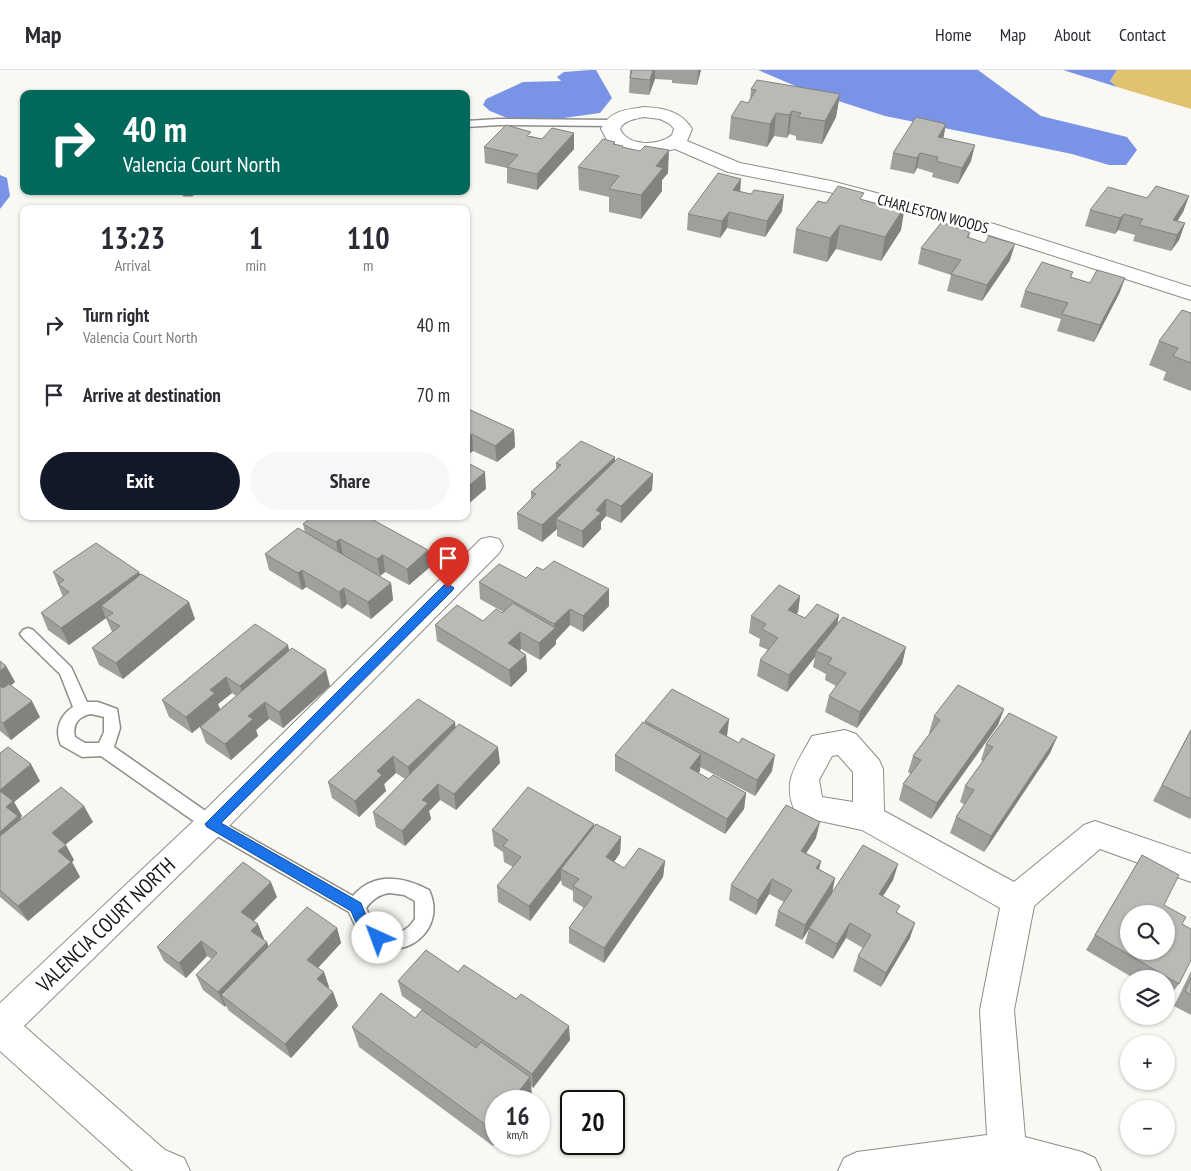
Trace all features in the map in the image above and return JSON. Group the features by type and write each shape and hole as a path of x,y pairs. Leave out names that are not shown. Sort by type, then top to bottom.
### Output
{"street":[{"path":"649,112 674,118 684,129 683,134 674,142 659,148 633,147 614,138 610,132 612,123 623,116 633,113 649,112"},
{"name":"CHARLESTON WOODS","path":"674,142 735,168 831,187 987,228 1191,294"},
{"name":"VALENCIA COURT NORTH","path":"0,1027 212,824 490,546"},
{"path":"868,818 1018,901"},
{"path":"1007,1151 997,1010 1019,898 1095,834 1191,868"},
{"path":"0,1027 152,1163 171,1171"},
{"path":"857,1171 1007,1151 1082,1171"}],"lane":[{"path":"470,124 499,122 612,123"},
{"path":"28,634 66,671 82,709"},
{"path":"104,748 112,737 113,724 111,713 105,708 92,707 82,709 72,717 66,727 68,740 82,750 104,748 212,824 356,907"}],"shaded area":[{"path":"1117,70 1191,70 1191,109 1117,87 1110,81"}],"water":[{"path":"596,70 612,98 600,113 564,118 507,118 490,111 483,105 486,99 523,82 561,81 557,77 564,72"},
{"path":"758,70 978,70 1041,116 1127,137 1137,150 1126,165 1109,165 1072,154 885,116 807,91"},
{"path":"1063,70 1117,70 1110,81 1117,87"},
{"path":"0,175 7,178 10,196 0,209"}],"building":[{"path":"632,70 653,70 650,80 630,78"},
{"path":"757,80 840,94 825,121 798,117 801,113 792,111 789,115 776,113 770,124 731,117 741,101 748,103 756,90 751,89"},
{"path":"916,117 946,124 938,137 975,145 962,168 936,161 938,157 920,153 917,158 893,153"},
{"path":"506,125 531,132 527,136 542,139 552,128 574,133 537,174 507,167 518,155 484,147"},
{"path":"603,139 615,142 613,144 622,147 640,151 645,146 669,150 656,166 663,168 641,195 609,189 619,176 578,167"},
{"path":"718,173 741,179 733,190 751,194 754,190 784,195 767,221 729,212 722,221 688,214"},
{"path":"838,186 864,193 860,199 878,204 879,202 905,206 885,237 840,225 830,238 796,229 818,201 826,203"},
{"path":"1156,186 1189,196 1173,220 1185,223 1177,235 1139,225 1143,219 1124,214 1120,218 1090,210 1108,187 1147,198"},
{"path":"941,223 970,232 967,237 985,243 989,236 1015,244 987,285 951,274 961,260 921,248"},
{"path":"1042,262 1073,272 1070,277 1090,283 1097,270 1125,278 1100,325 1062,314 1068,303 1025,291"},
{"path":"1182,310 1191,313 1191,363 1173,356 1178,348 1159,341"},
{"path":"470,410 514,430 495,446 472,434 470,435"},
{"path":"581,441 615,457 542,525 517,513 536,494 531,492 561,465 556,463"},
{"path":"618,458 653,474 621,506 606,499 596,510 601,513 582,531 556,519"},
{"path":"470,464 485,472 470,485"},
{"path":"308,520 373,520 428,550 407,569 383,555 377,559 340,539 336,542 303,524"},
{"path":"298,528 391,583 368,602 344,588 339,592 302,570 298,573 265,554"},
{"path":"96,543 139,572 61,628 41,613 69,592 58,584 64,580 53,572"},
{"path":"554,561 609,589 583,616 570,609 554,624 479,582 499,564 526,578 537,567 543,570"},
{"path":"141,574 189,602 116,663 92,648 120,626 106,618 113,613 101,606"},
{"path":"779,585 800,596 788,610 805,618 817,604 839,615 789,675 760,660 778,638 762,629 766,624 751,616"},
{"path":"513,603 555,628 539,643 520,632 508,643 526,655 509,670 435,625 457,605 483,621 496,609 502,613"},
{"path":"843,617 906,647 860,712 829,696 846,673 828,664 832,658 816,651"},
{"path":"255,624 288,645 240,686 226,677 210,690 215,693 186,717 162,700"},
{"path":"292,648 326,670 279,712 265,702 248,716 253,719 225,744 200,727"},
{"path":"0,661 6,666 0,671"},
{"path":"9,684 32,701 3,723 0,721 0,686 3,688"},
{"path":"958,685 1004,709 937,803 903,784 921,760 913,756 940,720 934,716"},
{"path":"672,689 729,719 719,732 739,743 742,738 775,755 757,780 645,721"},
{"path":"418,699 455,722 408,767 393,756 377,771 382,775 355,801 328,782"},
{"path":"1009,713 1057,737 991,836 956,817 974,790 965,786 993,747 986,744"},
{"path":"643,722 701,754 690,768 709,779 713,775 746,793 727,819 615,755"},
{"path":"459,724 498,747 454,794 438,784 422,800 428,803 402,831 373,812"},
{"path":"1191,730 1191,799 1162,785"},
{"path":"8,747 31,764 0,790 0,753"},
{"path":"61,787 84,806 52,833 66,845 58,851 71,862 18,906 0,890 0,836"},
{"path":"528,787 594,824 529,906 497,886 521,857 503,846 508,840 492,830"},
{"path":"0,791 13,801 6,807 18,816 0,832"},
{"path":"786,805 820,822 801,851 821,861 816,868 835,878 805,925 778,911 792,890 772,879 758,900 731,885"},
{"path":"596,824 621,837 606,857 624,868 639,848 665,861 604,948 569,928 592,897 573,886 579,879 561,869"},
{"path":"863,845 898,864 879,894 900,906 896,912 915,923 886,973 858,956 871,935 850,923 837,944 809,928"},
{"path":"1142,855 1179,875 1164,905 1120,905 1120,950 1095,935"},
{"path":"243,862 271,882 241,912 258,924 251,931 267,942 218,992 196,975 217,953 201,941 179,963 157,947"},
{"path":"307,907 337,928 307,960 324,972 317,979 333,992 285,1044 221,995"},
{"path":"1175,911 1186,917 1182,924 1191,929 1191,960 1179,984 1175,982 1175,970 1155,970 1138,960 1175,960"},
{"path":"426,950 458,972 464,965 516,999 521,994 569,1026 532,1074 398,981"},
{"path":"1191,978 1191,995 1185,991"},
{"path":"381,993 415,1018 422,1010 476,1048 481,1042 530,1077 520,1090 485,1090 485,1124 352,1027"}],"route":[{"path":"378,938 362,922 356,907 212,824 448,588"}]}
